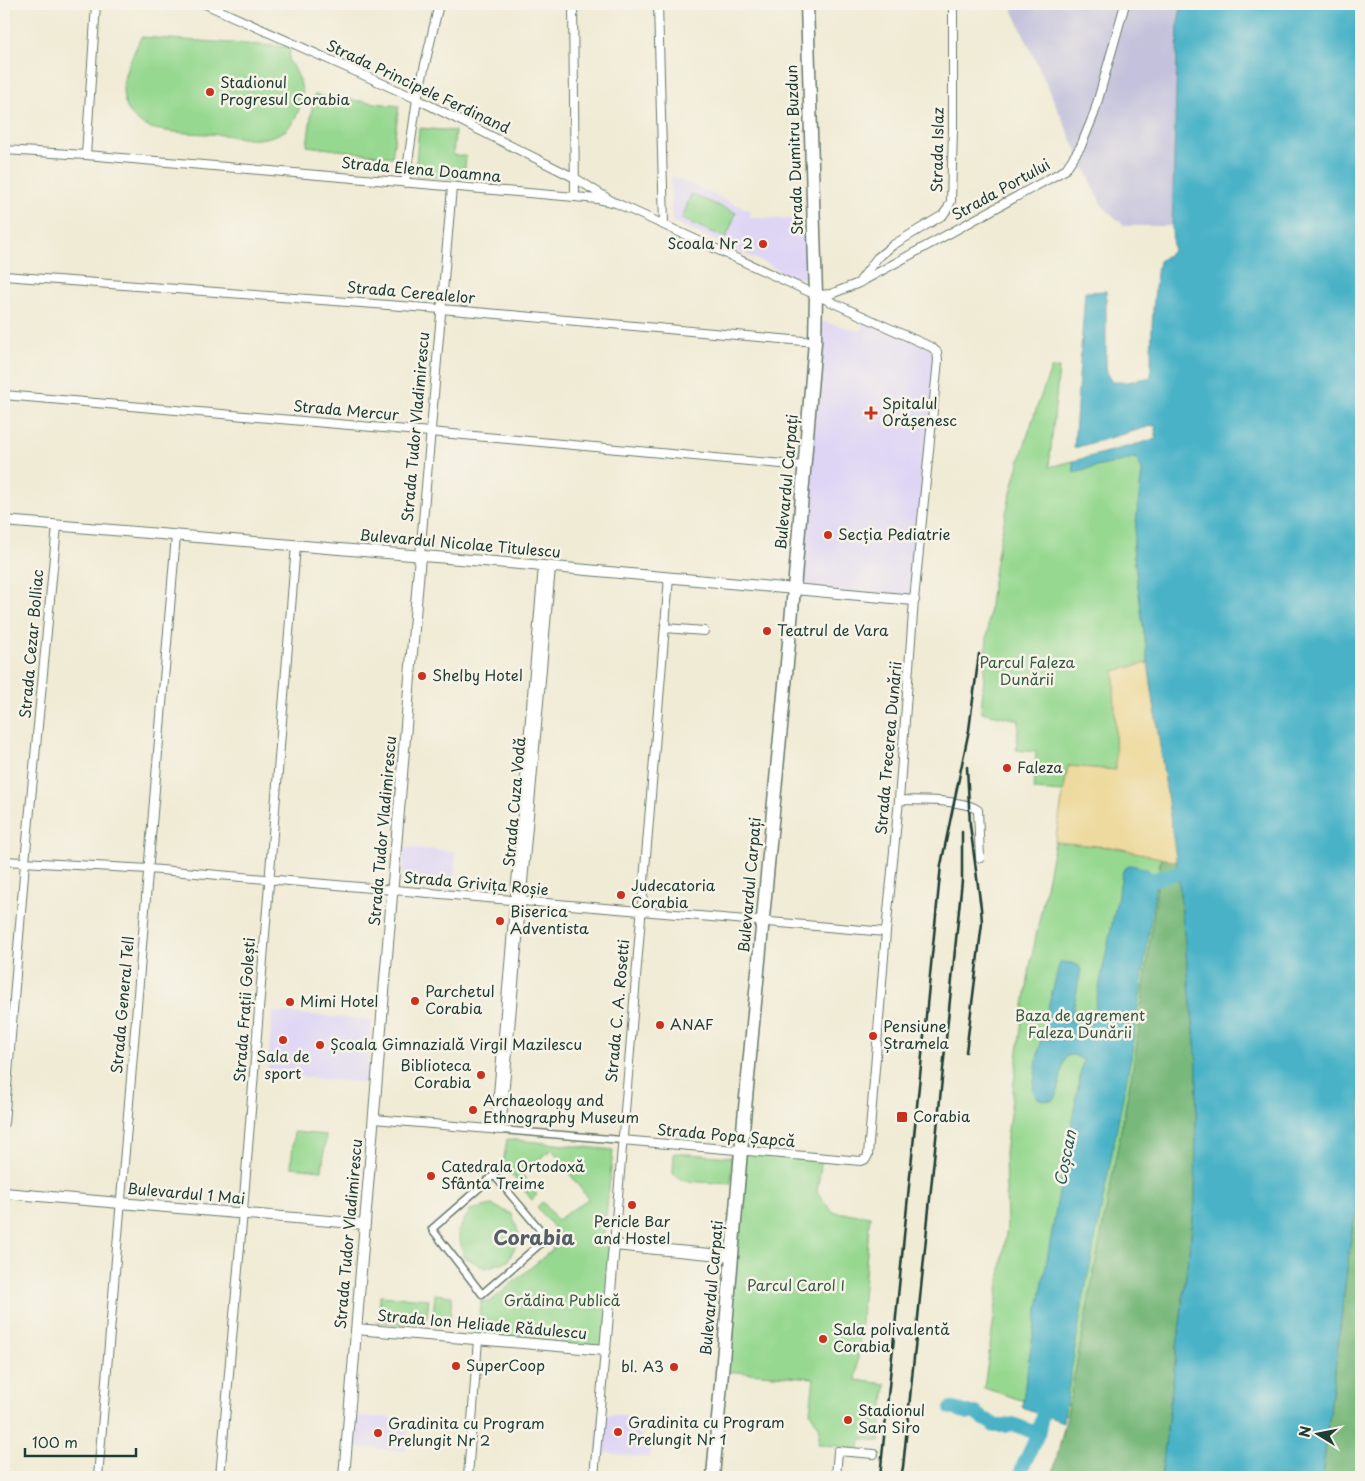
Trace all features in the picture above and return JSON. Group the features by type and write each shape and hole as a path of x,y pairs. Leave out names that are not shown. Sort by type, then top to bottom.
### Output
{"main road":[{"name":"Strada Dumitru Buzdun","path":"807,4 816,295"},
{"name":"Bulevardul Carpați","path":"713,1477 731,1256 794,589 815,342 816,295"}],"street":[{"path":"86,155 96,4"},
{"name":"Strada Principele Ferdinand","path":"205,4 417,99 575,178 616,203"},
{"path":"405,183 417,99 439,4"},
{"path":"573,4 575,196"},
{"path":"658,4 664,225"},
{"name":"Strada Islaz","path":"859,283 877,258 893,245 943,215 948,208 950,201 953,129 953,4"},
{"name":"Strada Portului","path":"816,295 831,294 859,283 1065,170 1081,146 1094,114 1125,4"},
{"name":"Strada Elena Doamna","path":"4,150 86,155 591,198 616,203 816,295"},
{"name":"Strada Tudor Vladimirescu","path":"344,1477 452,187"},
{"name":"Strada Cerealelor","path":"4,276 441,309 815,342"},
{"name":"Strada Trecerea Dunării","path":"816,295 931,347 937,352 938,360 914,600 874,1096 866,1159"},
{"name":"Strada Mercur","path":"4,395 804,466"},
{"name":"Bulevardul Nicolae Titulescu","path":"4,521 547,566 914,600"},
{"name":"Strada Cezar Bolliac","path":"4,1123 25,862 57,526"},
{"name":"Strada General Tell","path":"98,1477 176,535"},
{"name":"Strada Frații Golești","path":"220,1477 243,1214 296,545"},
{"name":"Strada Cuza Vodă","path":"498,1130 508,1059 517,902 547,566"},
{"name":"Strada C. A. Rosetti","path":"594,1477 669,577"},
{"path":"665,628 704,631"},
{"path":"899,800 948,802 973,806 978,810 980,858"},
{"name":"Strada Grivița Roșie","path":"4,860 148,869 886,932"},
{"name":"Strada Popa Șapcă","path":"374,1119 862,1161 866,1159"},
{"path":"494,1175 547,1238 482,1294 432,1229 494,1175"},
{"name":"Bulevardul 1 Mai","path":"4,1194 365,1224"},
{"path":"614,1245 731,1256"},
{"name":"Strada Ion Heliade Rădulescu","path":"356,1329 604,1350"},
{"path":"468,1477 478,1339"},
{"path":"836,1477 838,1451 874,1454"}],"shaded area":[{"path":"1014,4 1182,4 1178,22 1172,226 1125,226 1102,206 1013,11"},
{"name":"Scoala Nr 2","path":"671,176 751,211 750,218 804,219 806,278 791,278 771,266 672,221"},
{"name":"Spitalul Orășenesc","path":"865,317 937,352 914,600 794,589 815,320 861,331"},
{"path":"404,847 456,852 453,891 401,886"},
{"name":"Școala Gimnazială Virgil Mazilescu","path":"273,1012 372,1020 366,1083 267,1074"},
{"name":"Gradinita cu Program Prelungit Nr 1","path":"599,1414 626,1415 651,1449 649,1458 596,1452"},
{"name":"Gradinita cu Program Prelungit Nr 2","path":"349,1415 406,1419 409,1423 406,1451 346,1446"}],"green space":[{"path":"141,37 290,47 289,61 298,75 302,92 301,103 295,118 283,132 258,139 171,132 144,125 136,120 127,109 123,87 126,70"},
{"path":"314,95 399,106 392,157 307,146"},
{"path":"419,128 455,131 453,155 466,156 464,179 415,175"},
{"path":"691,194 736,213 726,238 682,219"},
{"name":"Parcul Faleza Dunării","path":"1059,368 1049,467 1073,461 1074,472 1136,458 1145,473 1133,548 1148,663 1114,671 1116,770 1068,766 1064,792 1034,790 1036,752 1016,750 1019,720 981,712 992,587 1009,500 1021,456 1043,390 1051,369"},
{"name":"Baza de agrement Faleza Dunării","path":"1055,842 1118,848 1161,857 1136,1051 1067,1415 984,1388 1007,1227 1005,1153 1023,1012 1031,961"},
{"path":"1161,857 1177,862 1197,1063 1195,1203 1161,1477 1052,1477 1067,1415 1136,1051"},
{"path":"294,1132 326,1135 322,1170 291,1167"},
{"name":"Grădina Publică","path":"507,1139 613,1150 603,1244 614,1245 605,1350 478,1339 481,1301 490,1302 553,1249 555,1229 537,1207 543,1202 557,1220 588,1199 552,1149 521,1173 537,1195 532,1200 503,1164"},
{"name":"Parcul Carol I","path":"741,1151 822,1158 817,1192 833,1212 870,1216 856,1380 886,1384 880,1441 861,1439 860,1449 818,1444 820,1428 810,1412 814,1378 722,1371"},
{"path":"674,1153 732,1157 731,1184 684,1181 673,1174"},
{"path":"1361,1186 1361,1477 1322,1477 1351,1236"},
{"path":"492,1205 512,1214 520,1237 508,1261 485,1268 464,1257 458,1232 470,1210"},
{"path":"435,1294 452,1296 449,1327 432,1325"},
{"path":"380,1296 429,1299 426,1326 378,1322"}],"sand":[{"path":"1148,663 1177,862 1118,848 1055,842 1068,766 1116,770 1114,671"}],"water":[{"path":"1182,4 1361,4 1361,1186 1351,1236 1322,1477 1161,1477 1195,1203 1197,1063 1178,873 1133,548 1142,471 1136,458 1074,472 1073,461 1156,439 1155,425 1074,448 1085,292 1106,291 1106,368 1112,382 1128,382 1151,377 1152,319 1159,261 1173,251 1172,226 1178,22"},
{"path":"1130,865 1150,871 1156,883 1131,1057 1082,1306 1063,1422 1022,1407 1029,1358 1083,1060 1074,1055 1067,1056 1054,1100 1040,1099 1035,1096 1033,1086 1042,1032 1060,962 1072,963 1079,966 1081,970 1071,1020 1083,1024 1092,1022 1123,870"}],"waterway":[{"name":"Coșcan","path":"1139,888 1147,881 1178,873"},
{"name":"Coșcan","path":"1020,1477 1022,1468 1038,1434 1046,1398"},
{"path":"951,1408 976,1413 994,1426 1013,1424 1038,1434"}],"railway":[{"path":"880,1477 941,865 969,730 979,654"},
{"path":"966,1052 982,923 970,825 967,767"},
{"path":"901,1477 962,880 962,832"}],"place":[{"name":"Stadionul Progresul Corabia","path":"210,92"},
{"name":"Scoala Nr 2","path":"763,244"},
{"name":"Spitalul Orășenesc","path":"871,413"},
{"name":"Secția Pediatrie","path":"828,535"},
{"name":"Teatrul de Vara","path":"767,631"},
{"name":"Shelby Hotel","path":"422,676"},
{"name":"Faleza","path":"1007,768"},
{"name":"Judecatoria Corabia","path":"621,895"},
{"name":"Biserica Adventista","path":"500,921"},
{"name":"Parchetul Corabia","path":"415,1001"},
{"name":"Mimi Hotel","path":"290,1002"},
{"name":"ANAF","path":"660,1025"},
{"name":"Pensiune Ștramela","path":"873,1036"},
{"name":"Sala de sport","path":"283,1040"},
{"name":"Școala Gimnazială Virgil Mazilescu","path":"320,1045"},
{"name":"Biblioteca Corabia","path":"481,1075"},
{"name":"Archaeology and Ethnography Museum","path":"473,1110"},
{"name":"Corabia","path":"902,1117"},
{"name":"Catedrala Ortodoxă Sfânta Treime","path":"431,1176"},
{"name":"Pericle Bar and Hostel","path":"632,1205"},
{"name":"Sala polivalentă Corabia","path":"823,1339"},
{"name":"SuperCoop","path":"456,1366"},
{"name":"bl. A3","path":"674,1367"},
{"name":"Stadionul San Siro","path":"848,1420"},
{"name":"Gradinita cu Program Prelungit Nr 1","path":"618,1432"},
{"name":"Gradinita cu Program Prelungit Nr 2","path":"378,1433"}],"district":[{"name":"Corabia","path":"534,1238"}]}
